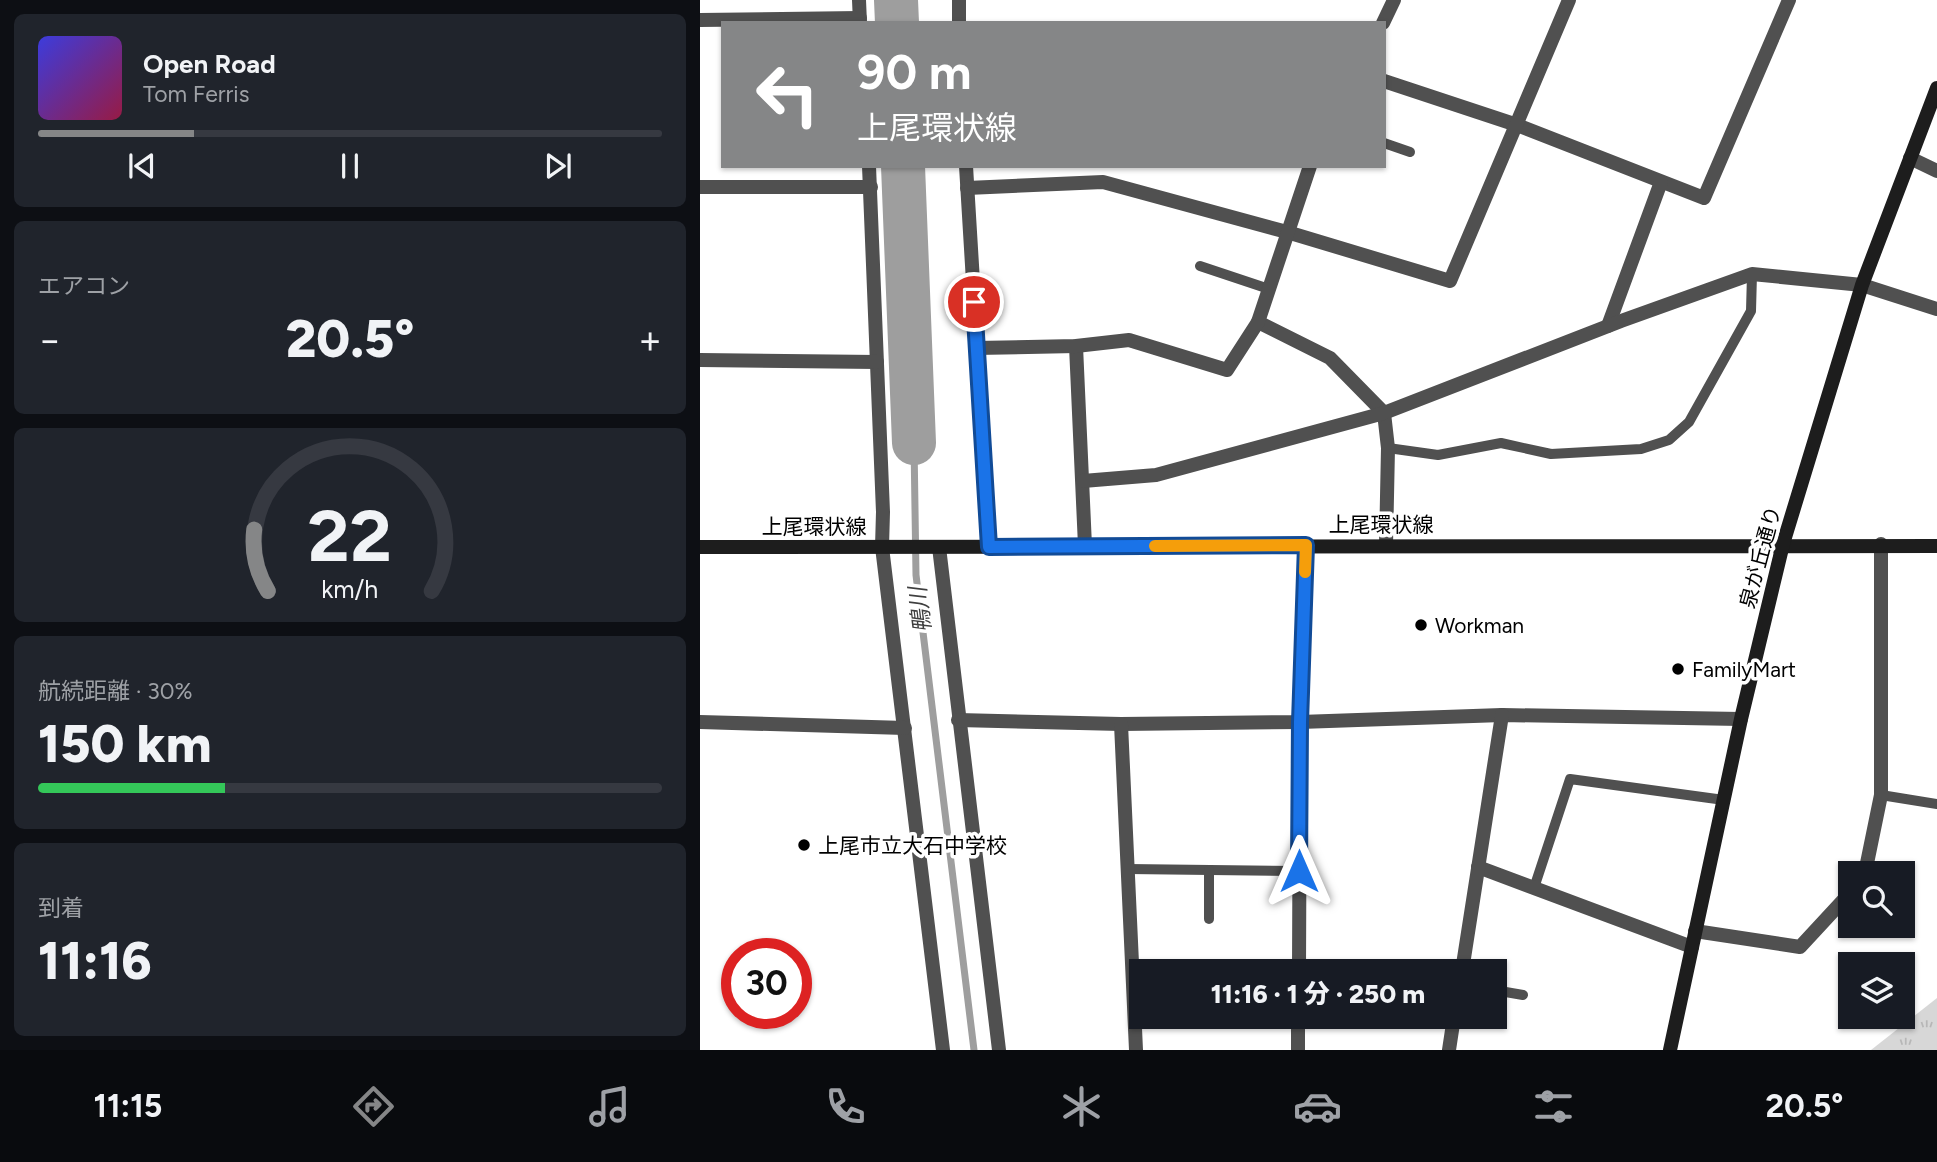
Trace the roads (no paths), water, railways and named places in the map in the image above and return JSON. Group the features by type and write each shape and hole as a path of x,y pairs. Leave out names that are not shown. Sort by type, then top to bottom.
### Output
{"main road":[{"name":"泉が丘通り","path":"1670,1050 1741,719 1783,544 1862,285 1937,89"},
{"name":"上尾環状線","path":"700,547 1783,544 1937,546"}],"street":[{"path":"700,20 860,21 859,0"},
{"path":"959,0 960,21"},
{"path":"1384,21 1394,0"},
{"path":"967,188 1103,182 1287,232 1450,281 1569,0"},
{"path":"1386,81 1517,125 1704,198 1789,0"},
{"path":"1910,158 1937,171"},
{"path":"869,168 883,512 882,547 943,1050"},
{"path":"966,168 989,547"},
{"path":"976,348 1076,346 1129,340 1227,370 1258,322 1309,168"},
{"path":"1608,326 1661,182"},
{"path":"700,187 871,187"},
{"path":"1083,481 1156,475 1384,413 1608,326 1752,274 1862,285 1937,309"},
{"path":"1258,322 1330,358 1384,413 1388,448 1386,545"},
{"path":"1076,346 1085,546"},
{"path":"700,360 877,362"},
{"path":"1867,861 1881,795 1881,544"},
{"path":"1299,959 1300,722 1306,545"},
{"path":"939,547 999,1050"},
{"path":"1464,959 1502,715"},
{"path":"958,720 1121,724 1300,722 1502,715 1741,719"},
{"path":"700,722 905,728"},
{"path":"1121,724 1134,959"},
{"path":"1478,867 1692,947"},
{"path":"1695,931 1800,947 1838,906"},
{"path":"1136,1029 1136,1050"},
{"path":"1298,1029 1298,1050"},
{"path":"1449,1050 1452,1029"}],"lane":[{"path":"1386,144 1410,152"},
{"path":"1200,266 1269,289"},
{"path":"1388,448 1438,455 1501,443 1551,454 1641,449 1669,440 1689,422 1751,311 1752,274"},
{"path":"1534,888 1570,779 1724,800"},
{"path":"1881,795 1937,804"},
{"path":"1128,869 1299,871"},
{"path":"1209,870 1209,919"},
{"path":"1507,992 1523,995"}],"waterway":[{"name":"鴨川","path":"896,0 897,21"},
{"name":"鴨川","path":"903,168 914,443"},
{"name":"鴨川","path":"914,443 916,575 974,1050"}],"place":[{"name":"Workman","path":"1421,625"},
{"name":"FamilyMart","path":"1678,669"},
{"name":"上尾市立大石中学校","path":"804,845"}]}
